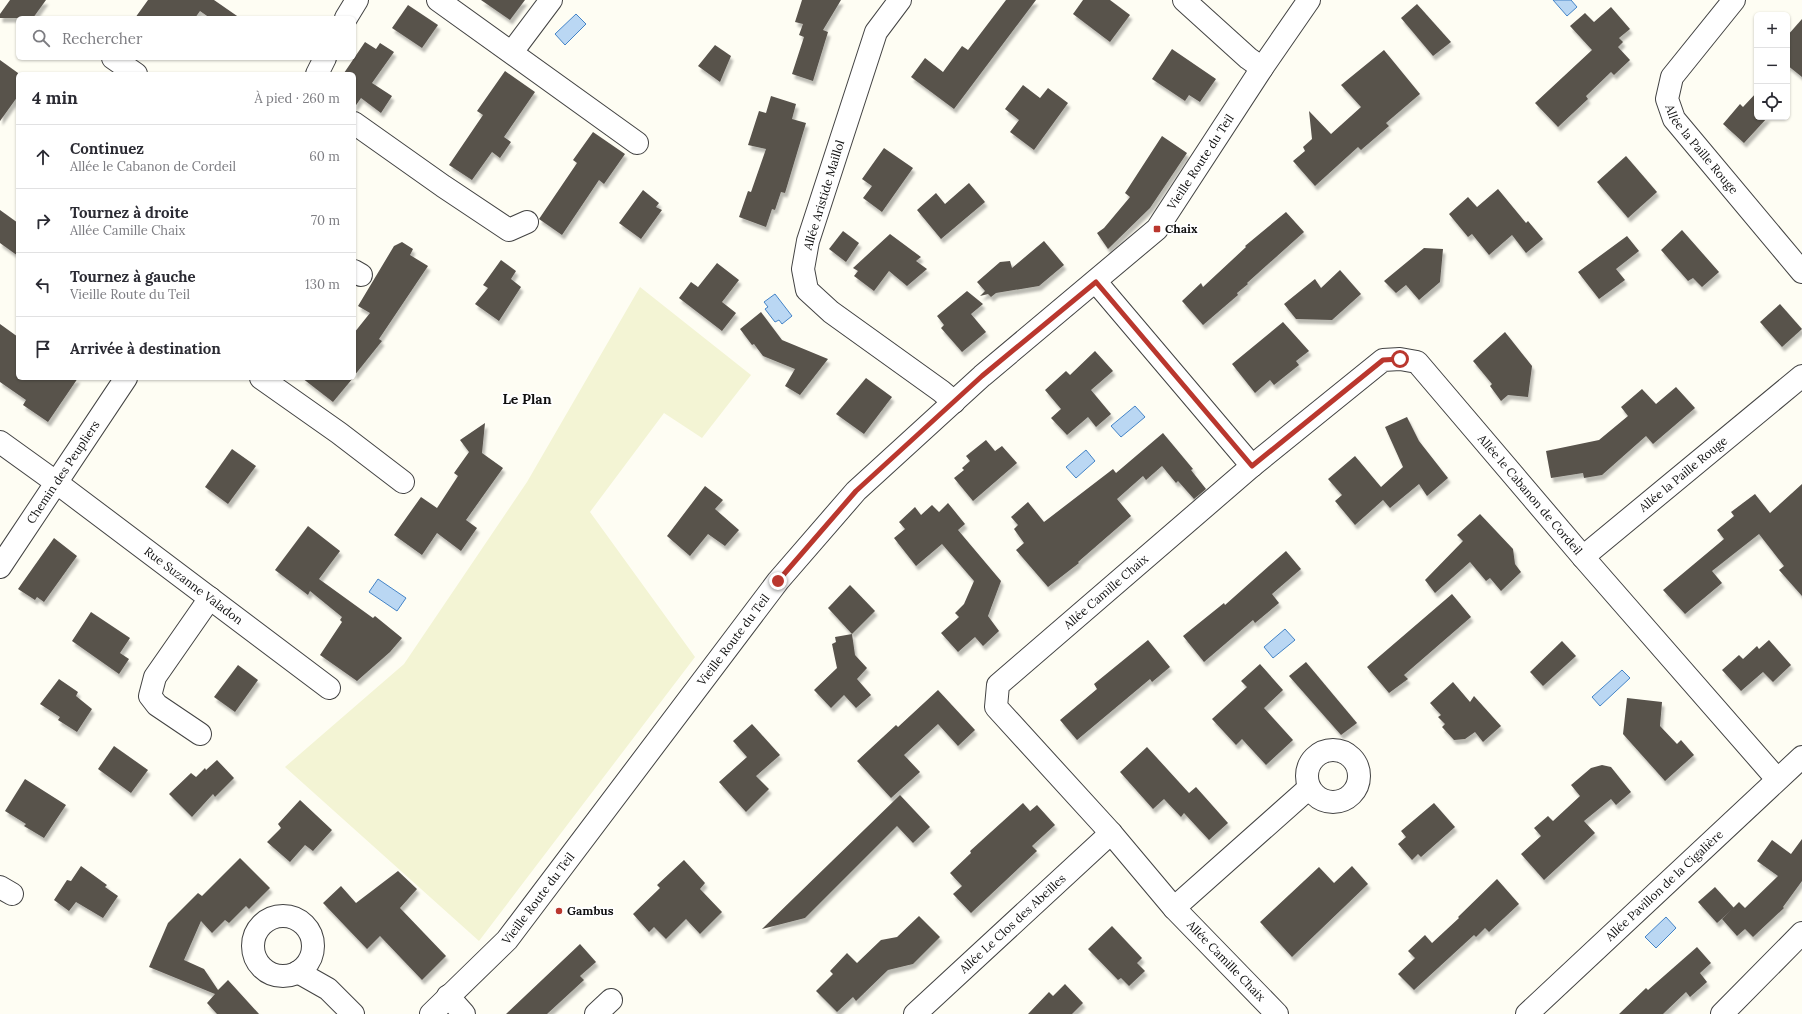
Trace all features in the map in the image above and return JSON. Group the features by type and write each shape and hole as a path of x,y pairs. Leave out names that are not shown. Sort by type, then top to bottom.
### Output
{"street":[{"path":"347,16 357,0"},
{"path":"438,0 637,143"},
{"path":"512,52 551,0"},
{"name":"Allée Aristide Maillol","path":"900,0 876,32 808,241 803,269 807,290 831,312 941,391 954,402"},
{"path":"1184,0 1248,58 1262,68"},
{"name":"Vieille Route du Teil","path":"430,1014 507,940 783,575 856,491 982,376 1096,282 1157,229 1262,68 1309,0"},
{"name":"Allée la Paille Rouge","path":"1734,0 1672,77 1667,99 1674,119 1802,272"},
{"path":"116,60 133,72"},
{"path":"318,72 325,60"},
{"path":"356,123 443,186 508,230 527,222"},
{"path":"1096,282 1252,466"},
{"name":"Allée le Cabanon de Cordeil","path":"1252,466 1383,360 1400,359 1417,362 1583,557 1777,779"},
{"name":"Allée la Paille Rouge","path":"1583,557 1802,376"},
{"name":"Chemin des Peupliers","path":"0,567 58,483 125,380"},
{"path":"264,380 340,433 403,482"},
{"name":"Rue Suzanne Valadon","path":"0,442 58,483 329,688"},
{"name":"Allée Camille Chaix","path":"1252,466 998,684 996,707 1111,833 1174,908 1277,1014"},
{"path":"200,734 157,705 150,696 155,677 210,598"},
{"name":"Allée Pavillon de la Cigalière","path":"1527,1014 1802,757"},
{"path":"1174,908 1309,788"},
{"name":"Allée Le Clos des Abeilles","path":"915,1014 1111,833"},
{"path":"1722,1014 1802,933"},
{"path":"298,972 328,989 352,1014"},
{"path":"448,996 464,1014"}],"green space":[{"path":"640,287 751,375 702,438 664,413 590,512 695,657 479,941 285,767 404,664 527,482"}],"water":[{"path":"1553,0 1571,0 1577,7 1567,16"},
{"path":"576,14 586,24 565,45 555,34"},
{"path":"775,294 792,316 782,324 779,320 775,322 765,309 768,307 764,302"},
{"path":"1135,406 1145,417 1121,437 1111,426"},
{"path":"1086,450 1095,461 1076,478 1066,467"},
{"path":"378,579 406,598 397,611 369,592"},
{"path":"1285,629 1295,640 1273,658 1264,647"},
{"path":"1622,670 1630,678 1600,706 1592,697"},
{"path":"1666,917 1676,928 1656,948 1645,937"}],"building":[{"path":"10,0 46,0 34,16 0,18 0,14"},
{"path":"148,0 214,0 237,16 207,16 200,11 196,16 136,16"},
{"path":"481,0 525,0 510,20"},
{"path":"802,0 841,0 823,30 828,32 813,81 792,74 804,37 799,35 803,24 795,22"},
{"path":"1006,0 1036,0 954,109 911,77 925,58 943,72 962,46 968,50"},
{"path":"1083,0 1110,0 1130,15 1110,42 1073,14"},
{"path":"1417,4 1451,42 1433,56 1401,18"},
{"path":"408,5 438,25 422,48 392,28"},
{"path":"1611,7 1630,29 1619,38 1623,42 1618,47 1630,60 1614,75 1611,72 1586,96 1588,99 1558,127 1535,103 1592,50 1570,26 1585,13 1594,22"},
{"path":"1802,19 1802,77 1790,67 1790,33"},
{"path":"365,42 376,49 380,43 394,52 372,83 392,96 381,113 361,98 356,105 356,72 345,72 353,60 356,60 356,55"},
{"path":"715,45 731,56 720,82 698,66"},
{"path":"1172,49 1216,79 1200,102 1189,95 1185,101 1152,79"},
{"path":"1384,50 1420,94 1386,123 1389,126 1361,150 1358,147 1315,186 1293,161 1305,151 1303,147 1312,139 1309,111 1331,134 1361,107 1341,85"},
{"path":"0,60 17,72 16,99 0,121"},
{"path":"505,71 535,92 504,137 511,142 500,158 492,152 472,180 449,165 483,115 477,111"},
{"path":"1023,85 1040,98 1048,88 1068,103 1034,150 1010,132 1019,120 1005,109"},
{"path":"1754,95 1754,120 1765,120 1744,143 1723,124 1740,104 1743,107"},
{"path":"771,96 796,104 792,119 806,123 785,193 781,192 775,210 772,209 766,227 739,217 748,191 751,192 766,149 748,145 759,111 766,113"},
{"path":"593,132 625,154 604,184 599,180 562,235 539,219 577,163 573,160"},
{"path":"1162,136 1187,153 1150,208 1108,249 1097,233 1104,228 1130,197 1125,193"},
{"path":"884,148 913,168 882,212 863,198 872,186 862,179"},
{"path":"1626,156 1657,192 1628,218 1597,182"},
{"path":"969,183 985,202 941,239 917,210 936,193 945,204"},
{"path":"1498,189 1526,223 1528,221 1543,239 1526,253 1512,235 1489,255 1472,234 1468,237 1449,214 1468,197 1477,207"},
{"path":"643,190 659,203 656,207 662,210 641,239 619,223"},
{"path":"0,210 16,222 16,255 0,243"},
{"path":"1286,212 1304,232 1247,283 1248,284 1237,293 1238,295 1203,325 1182,301 1201,283 1203,287 1246,247 1245,246"},
{"path":"1682,230 1719,272 1702,287 1693,278 1688,281 1661,250"},
{"path":"843,231 859,243 846,262 829,249"},
{"path":"890,234 921,257 916,261 927,269 907,286 889,271 874,291 854,276 858,271 853,268"},
{"path":"1627,236 1639,251 1616,269 1625,280 1599,299 1578,272"},
{"path":"1044,241 1064,265 1039,286 996,293 991,297 988,294 980,296 985,291 977,282 1000,262 1010,261 1012,268"},
{"path":"402,242 413,249 410,255 428,266 379,339 382,341 356,374 356,330 370,313 358,306 394,246"},
{"path":"1424,248 1443,249 1440,282 1419,300 1406,285 1396,293 1384,281"},
{"path":"501,260 516,271 511,279 521,287 499,321 475,304 488,288 483,285"},
{"path":"717,263 739,280 722,302 736,313 722,331 679,298 691,282 698,287"},
{"path":"1340,270 1361,294 1332,320 1296,319 1284,304 1315,279 1321,288"},
{"path":"967,291 983,304 971,314 986,332 962,352 941,328 944,325 937,316"},
{"path":"1780,304 1802,329 1782,347 1760,322"},
{"path":"761,312 782,340 828,359 800,395 785,386 795,369 763,356 754,344 752,345 740,329"},
{"path":"1283,322 1309,351 1296,361 1299,365 1274,385 1270,380 1255,393 1232,364"},
{"path":"0,324 16,336 16,380 77,380 48,422 23,405 26,400 0,382"},
{"path":"1505,332 1532,366 1528,397 1508,395 1501,401 1490,386 1492,384 1473,361"},
{"path":"1095,351 1113,371 1091,390 1111,414 1096,427 1088,417 1067,435 1051,418 1061,409 1045,390 1066,371 1070,375"},
{"path":"866,378 892,397 864,434 836,414"},
{"path":"305,380 351,380 333,402"},
{"path":"1676,387 1695,408 1653,444 1646,436 1602,475 1584,478 1583,473 1551,478 1546,451 1599,440 1628,416 1621,407 1642,389 1656,404"},
{"path":"1407,417 1419,441 1448,478 1427,496 1419,484 1390,508 1383,500 1355,525 1335,501 1342,495 1328,479 1355,456 1381,487 1403,467 1385,427"},
{"path":"485,423 482,453 503,468 466,520 477,528 461,551 437,533 422,555 394,535 421,497 437,508 458,476 454,473 469,452 460,440"},
{"path":"1163,433 1193,469 1191,470 1206,489 1194,499 1178,481 1176,483 1162,466 1146,480 1143,476 1117,499 1131,516 1078,562 1079,563 1048,587 1016,550 1024,543 1014,529 1018,525 1011,517 1028,502 1044,522 1113,469 1116,473"},
{"path":"986,440 995,451 1002,446 1017,463 973,501 954,478 964,470 962,468 970,461 966,456"},
{"path":"232,449 256,466 228,504 205,487"},
{"path":"1802,484 1802,596 1779,570 1784,566 1759,534 1712,571 1722,583 1685,614 1663,590 1724,539 1717,530 1734,516 1731,512 1755,494 1770,513"},
{"path":"705,486 723,500 715,509 739,530 725,546 708,534 690,556 667,536"},
{"path":"948,503 965,524 958,530 1001,581 988,616 999,631 983,646 975,637 958,652 941,633 959,617 955,613 964,604 974,581 942,544 916,566 894,538 905,529 899,522 915,507 921,515 932,505 939,512"},
{"path":"1480,514 1513,549 1515,564 1521,572 1501,591 1490,578 1486,581 1470,562 1435,593 1425,580 1463,541 1457,535"},
{"path":"308,526 340,551 319,579 373,618 375,616 402,638 390,652 357,681 320,655 342,622 340,620 342,617 310,591 308,595 275,570"},
{"path":"54,538 77,556 44,602 37,597 35,600 18,589"},
{"path":"1286,551 1301,569 1272,594 1279,603 1255,623 1253,620 1204,662 1183,636 1224,603 1225,605"},
{"path":"850,585 875,611 852,634 828,608"},
{"path":"1452,594 1471,617 1404,675 1408,679 1389,693 1367,667"},
{"path":"91,612 130,638 120,653 129,659 119,674 72,641"},
{"path":"852,634 855,655 867,668 857,679 871,695 856,708 844,695 831,708 814,690 837,668 832,644 836,642 835,637"},
{"path":"1148,640 1170,667 1152,682 1150,679 1077,740 1060,720 1097,689 1094,684"},
{"path":"1769,640 1791,665 1773,682 1763,672 1741,691 1722,670 1739,655 1743,659 1757,646 1759,649"},
{"path":"1562,641 1576,656 1543,686 1530,672"},
{"path":"1306,662 1357,723 1341,735 1289,676"},
{"path":"1260,664 1283,690 1264,708 1293,740 1266,765 1242,739 1236,745 1212,719 1247,687 1241,681"},
{"path":"238,665 258,680 235,712 214,697"},
{"path":"59,679 78,692 76,696 92,709 77,732 58,720 60,717 40,704"},
{"path":"1453,682 1470,702 1474,696 1501,726 1483,742 1475,732 1465,739 1454,740 1442,727 1445,724 1438,717 1441,715 1430,703"},
{"path":"938,690 975,730 958,746 938,724 904,755 920,772 891,798 857,761 896,725 898,727"},
{"path":"1627,698 1662,702 1660,726 1677,744 1681,740 1694,755 1665,781 1623,734"},
{"path":"752,724 780,755 756,776 769,789 746,812 719,782 747,757 733,741"},
{"path":"114,746 148,770 131,793 98,769"},
{"path":"1147,747 1189,793 1196,787 1228,823 1209,840 1184,813 1181,817 1164,799 1153,809 1120,772"},
{"path":"217,760 234,778 215,797 213,794 192,817 169,794 191,773 196,777 205,768 206,770"},
{"path":"1602,765 1611,767 1631,792 1616,805 1611,799 1584,821 1595,833 1544,880 1521,854 1541,836 1534,828 1548,816 1553,821 1580,796 1571,785 1591,768"},
{"path":"25,779 66,805 44,838 24,826 26,824 5,811"},
{"path":"900,795 930,827 913,843 897,826 805,918 762,929"},
{"path":"300,800 332,830 313,851 305,845 290,862 267,842 281,828 278,824"},
{"path":"1023,803 1030,811 1037,805 1055,825 1032,846 1037,851 971,913 953,894 962,886 950,873 971,853 970,851"},
{"path":"1434,803 1455,827 1421,857 1418,854 1412,860 1398,844 1406,837 1401,831"},
{"path":"1802,839 1802,881 1783,907 1784,908 1753,937 1745,929 1737,936 1722,919 1739,902 1745,908 1778,876 1757,861 1772,840 1791,854"},
{"path":"240,858 270,888 249,909 246,906 229,923 225,920 212,933 201,921 184,960 204,969 218,990 228,980 259,1014 217,1014 207,1003 215,994 149,967 168,923 198,893 202,896"},
{"path":"684,860 705,883 700,889 722,912 700,934 686,919 666,939 654,927 649,932 633,914 660,888 657,885"},
{"path":"81,866 107,885 105,887 118,896 103,918 76,902 69,911 54,900 67,880 71,881"},
{"path":"1352,866 1368,884 1292,957 1260,922 1319,867 1334,883"},
{"path":"398,871 417,889 400,908 446,956 422,980 380,936 367,949 323,903 341,886 356,903"},
{"path":"1497,879 1519,904 1489,932 1485,928 1476,937 1474,935 1414,990 1398,974 1415,958 1408,951 1425,935 1432,943"},
{"path":"1715,887 1734,908 1717,923 1698,902"},
{"path":"919,916 940,937 913,964 888,970 856,1001 853,997 837,1012 816,991 833,974 830,971 847,953 857,963 881,940 897,937"},
{"path":"1112,926 1142,958 1137,963 1145,971 1129,986 1121,978 1118,980 1088,949"},
{"path":"580,944 596,962 580,976 584,980 547,1014 506,1014"},
{"path":"1697,947 1711,963 1700,973 1707,982 1690,997 1686,992 1663,1014 1619,1014 1646,988 1648,990"},
{"path":"1065,984 1083,1003 1072,1014 1028,1014 1049,992 1053,996"}],"place":[{"name":"Chaix","path":"1157,229"},
{"name":"Gambus","path":"559,911"}],"district":[{"name":"Le Plan","path":"527,399"}],"route":[{"path":"778,581 856,491 982,376 1096,282 1252,466 1383,360 1400,359"}]}
